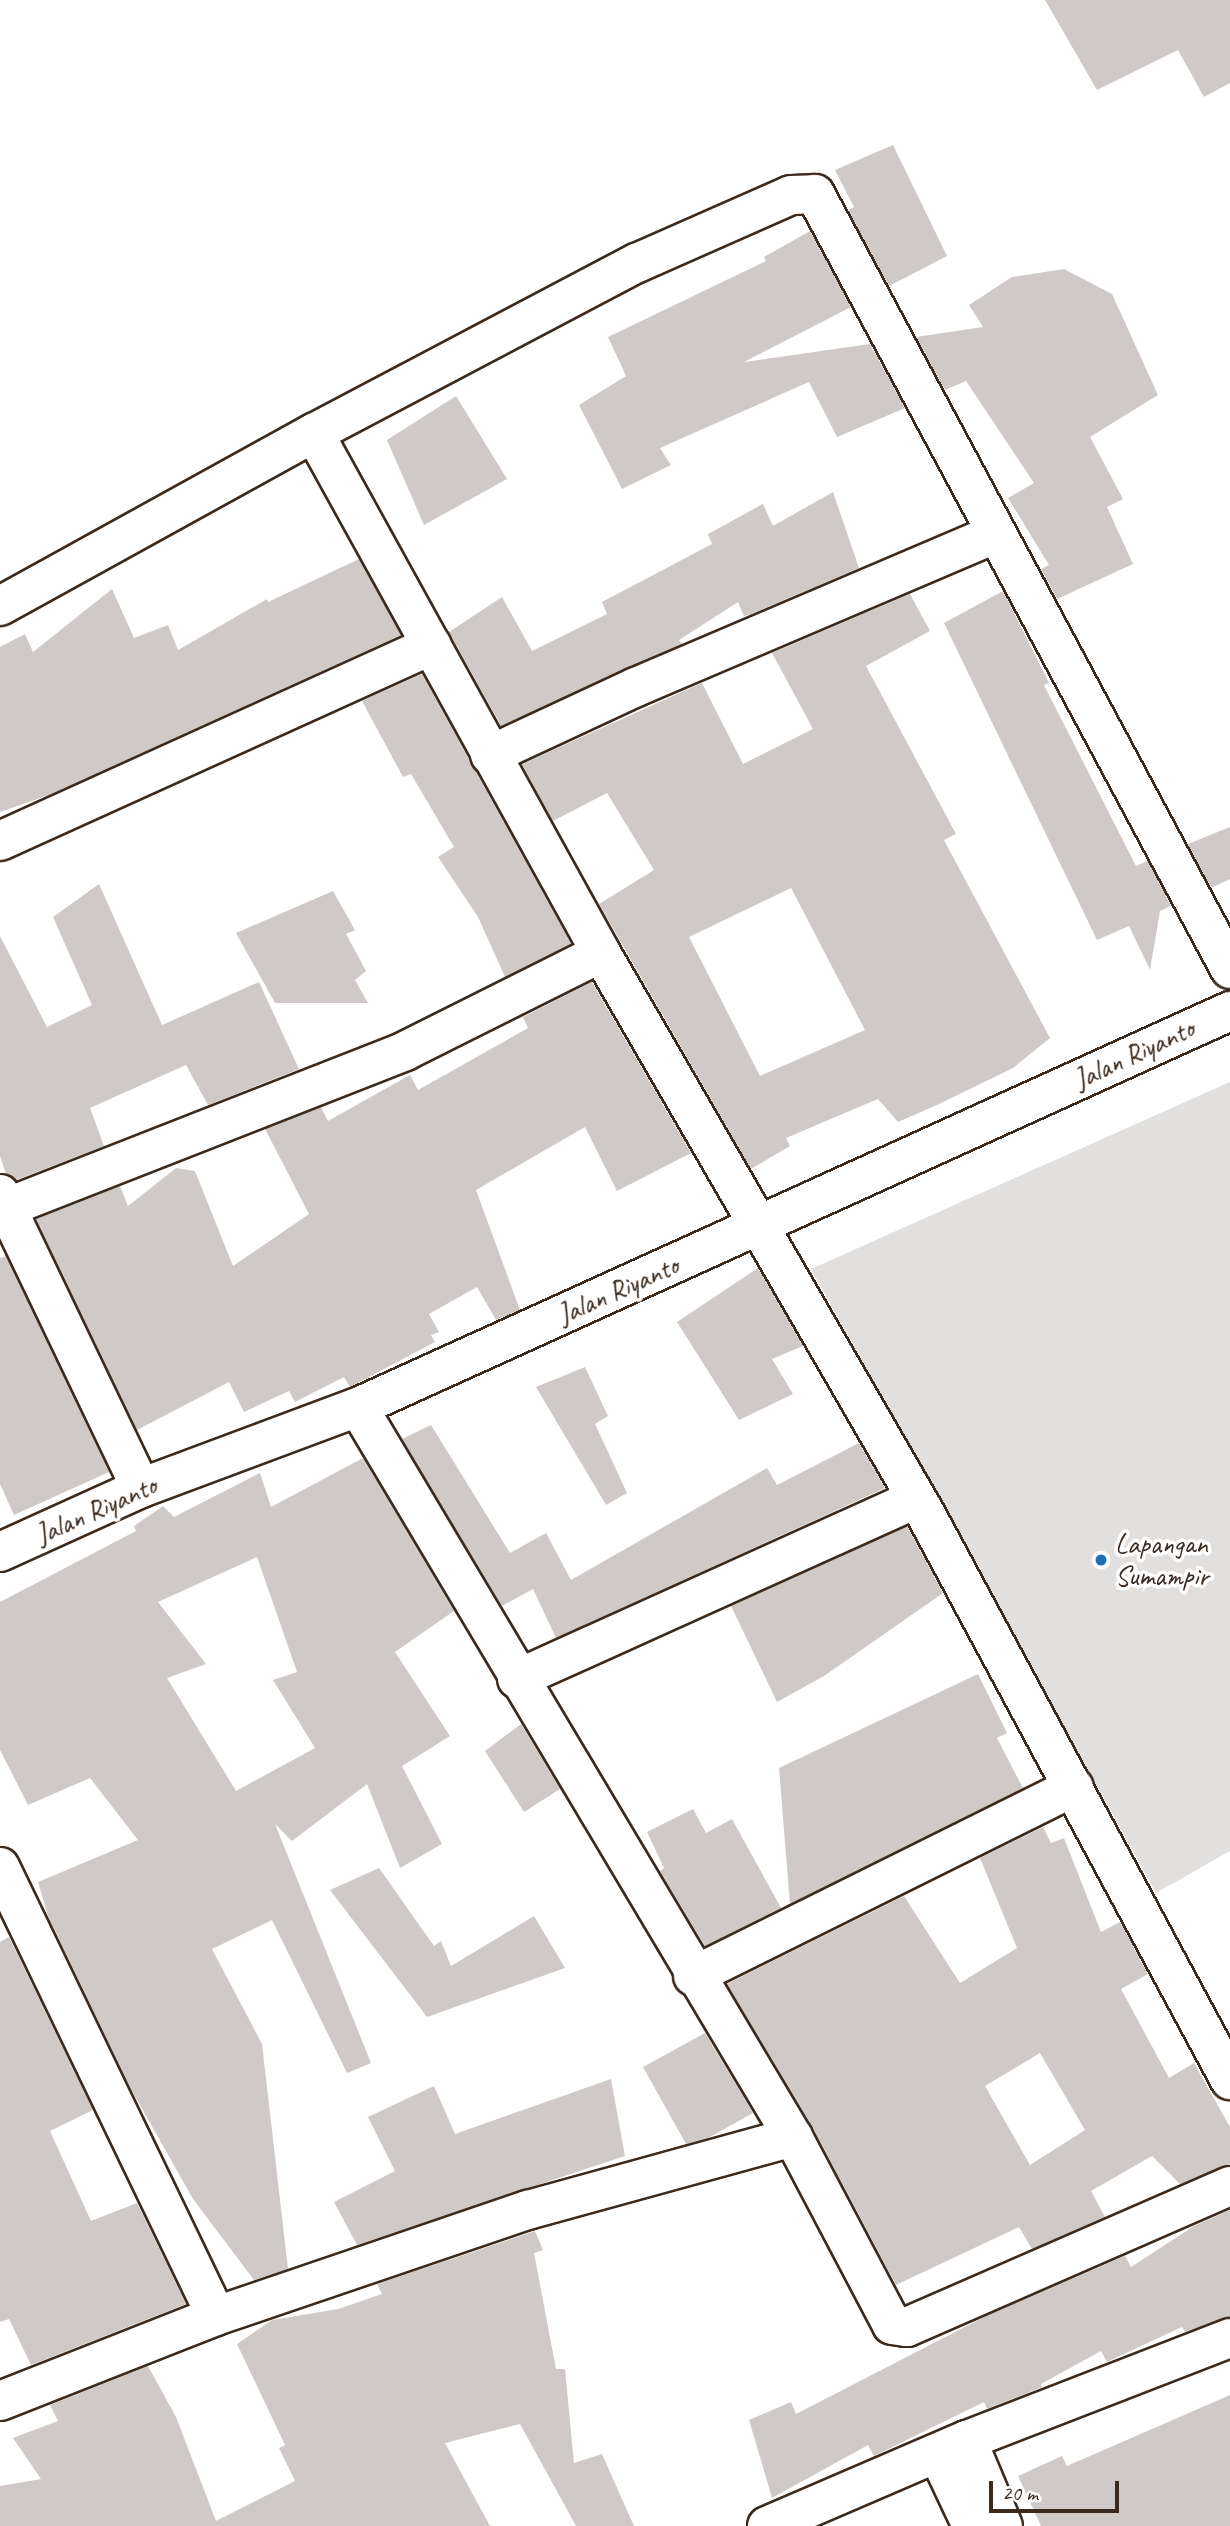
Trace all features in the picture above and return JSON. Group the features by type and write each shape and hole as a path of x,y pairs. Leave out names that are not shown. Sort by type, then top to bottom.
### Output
{"street":[{"path":"0,606 314,433 637,263 790,195 814,194 1230,969"},
{"path":"314,433 601,953 915,1499 1074,1787 1230,2080"},
{"path":"490,755 636,687 995,534"},
{"path":"0,841 432,645"},
{"path":"141,1488 2,1204 405,1051 601,953"},
{"name":"Jalan Riyanto","path":"0,1552 141,1488 358,1408 1230,1011"},
{"path":"358,1408 693,1976 793,2137 882,2313 892,2325 907,2327 1230,2186"},
{"path":"517,1679 915,1499"},
{"path":"693,1976 1074,1787"},
{"path":"0,1867 216,2316"},
{"path":"0,2401 216,2316 528,2210 793,2137"},
{"path":"766,2526 953,2447 1230,2339"},
{"path":"953,2447 972,2526"},
{"path":"953,2447 1003,2526"}],"shaded area":[{"name":"Lapangan Sumampir","path":"1230,1082 1230,1851 1156,1893 811,1269"}],"building":[{"path":"1045,0 1230,0 1230,83 1204,97 1178,50 1097,90"},
{"path":"893,145 947,256 889,286 848,210 854,207 835,170"},
{"path":"810,231 851,307 744,362 870,344 905,408 837,437 809,382 660,448 671,465 622,489 579,405 626,376 608,337 766,261 764,257"},
{"path":"1064,269 1112,294 1158,395 1090,437 1123,499 1107,507 1133,564 1057,599 1041,569 1049,565 1008,498 1034,483 966,381 945,390 916,337 983,327 969,305 1012,277"},
{"path":"456,396 507,479 424,525 387,440"},
{"path":"833,492 859,568 744,616 738,602 679,640 682,644 501,726 449,632 502,597 532,651 607,614 602,602 712,544 708,534 763,504 773,526"},
{"path":"359,559 401,635 49,795 0,812 0,647 25,634 33,652 112,589 134,638 168,625 178,650 267,599 268,602"},
{"path":"1003,591 1049,683 1044,685 1136,866 1148,861 1171,906 1160,911 1150,970 1129,926 1097,940 944,623"},
{"path":"910,594 930,631 866,666 956,834 944,840 1050,1038 1013,1068 937,1105 898,1122 878,1099 786,1138 790,1146 751,1169 599,904 654,870 607,793 553,821 522,764 702,683 743,764 813,729 772,653","holes":["791,888 865,1030 760,1076 689,937"]},
{"path":"422,674 571,944 505,977 478,917 438,857 454,847 411,774 403,777 362,701"},
{"path":"1230,827 1230,879 1211,888 1188,844"},
{"path":"99,884 162,1025 259,982 299,1069 208,1105 186,1065 90,1108 104,1146 16,1180 6,1174 0,1156 0,936 47,1027 92,1005 53,917"},
{"path":"333,891 355,930 346,934 366,971 355,980 368,1003 275,1003 236,933"},
{"path":"592,982 691,1153 617,1191 585,1127 476,1190 520,1310 496,1320 477,1287 429,1314 439,1332 431,1335 435,1342 350,1387 344,1377 295,1402 289,1391 244,1412 229,1382 137,1430 36,1219 120,1186 128,1206 176,1168 195,1171 233,1266 309,1214 265,1129 321,1107 328,1121 410,1075 418,1090 528,1028 523,1017"},
{"path":"6,1256 109,1472 14,1515 0,1484 0,1258"},
{"path":"758,1268 803,1346 772,1359 793,1394 739,1420 677,1322"},
{"path":"585,1367 608,1416 595,1424 627,1493 606,1505 536,1387"},
{"path":"431,1425 510,1553 546,1533 571,1580 767,1468 777,1485 859,1443 885,1488 556,1638 533,1589 502,1606 402,1439"},
{"path":"363,1458 454,1611 395,1652 450,1736 402,1766 442,1844 400,1868 367,1784 292,1841 275,1824 371,2063 347,2073 272,1920 212,1949 262,2044 288,2269 254,2280 193,2199 132,2091 48,1916 38,1882 138,1840 90,1778 28,1805 0,1750 0,1602 136,1531 134,1526 163,1506 174,1517 260,1473 271,1507","holes":["257,1557 297,1672 273,1680 315,1748 236,1791 167,1678 206,1664 158,1602"]},
{"path":"907,1526 943,1593 824,1676 777,1702 731,1606"},
{"path":"978,1674 1007,1733 997,1738 1023,1788 790,1904 779,1768"},
{"path":"521,1724 560,1789 524,1812 485,1751"},
{"path":"693,1809 706,1833 732,1819 781,1908 705,1946 660,1871 664,1868 647,1832"},
{"path":"1043,1827 1051,1843 1064,1838 1101,1932 1120,1922 1148,1974 1121,1989 1169,2078 1194,2063 1230,2127 1230,2165 1180,2184 1152,2156 1091,2191 1105,2217 1032,2249 1019,2227 896,2285 812,2126 727,1984 904,1896 960,1983 1017,1948 980,1858","holes":["1040,2053 1085,2130 1030,2165 985,2086"]},
{"path":"379,1868 434,1946 441,1941 451,1966 534,1916 565,1968 427,2017 330,1890"},
{"path":"9,1937 93,2110 50,2131 91,2221 137,2203 186,2304 31,2365 9,2319 0,2322 0,1942"},
{"path":"705,2033 753,2113 708,2138 686,2144 643,2067"},
{"path":"611,2079 625,2156 357,2245 334,2202 395,2171 368,2117 434,2086 455,2134"},
{"path":"1230,2210 1230,2317 1185,2332 1182,2327 1107,2362 1101,2351 1041,2384 1042,2387 987,2409 984,2402 874,2456 868,2445 772,2498 749,2420 791,2402 796,2414 988,2315 1125,2256 1131,2267 1194,2226"},
{"path":"535,2231 543,2250 534,2253 556,2369 565,2369 574,2463 602,2454 634,2526 576,2526 520,2424 445,2443 490,2526 0,2526 0,2486 41,2479 13,2438 58,2421 50,2405 148,2366 176,2417 216,2521 295,2481 279,2448 285,2445 237,2344 272,2320 338,2309 382,2294 377,2284"},
{"path":"1230,2395 1230,2526 1041,2526 1018,2476 1062,2456 1067,2466"}],"place":[{"name":"Lapangan Sumampir","path":"1101,1560"}]}
